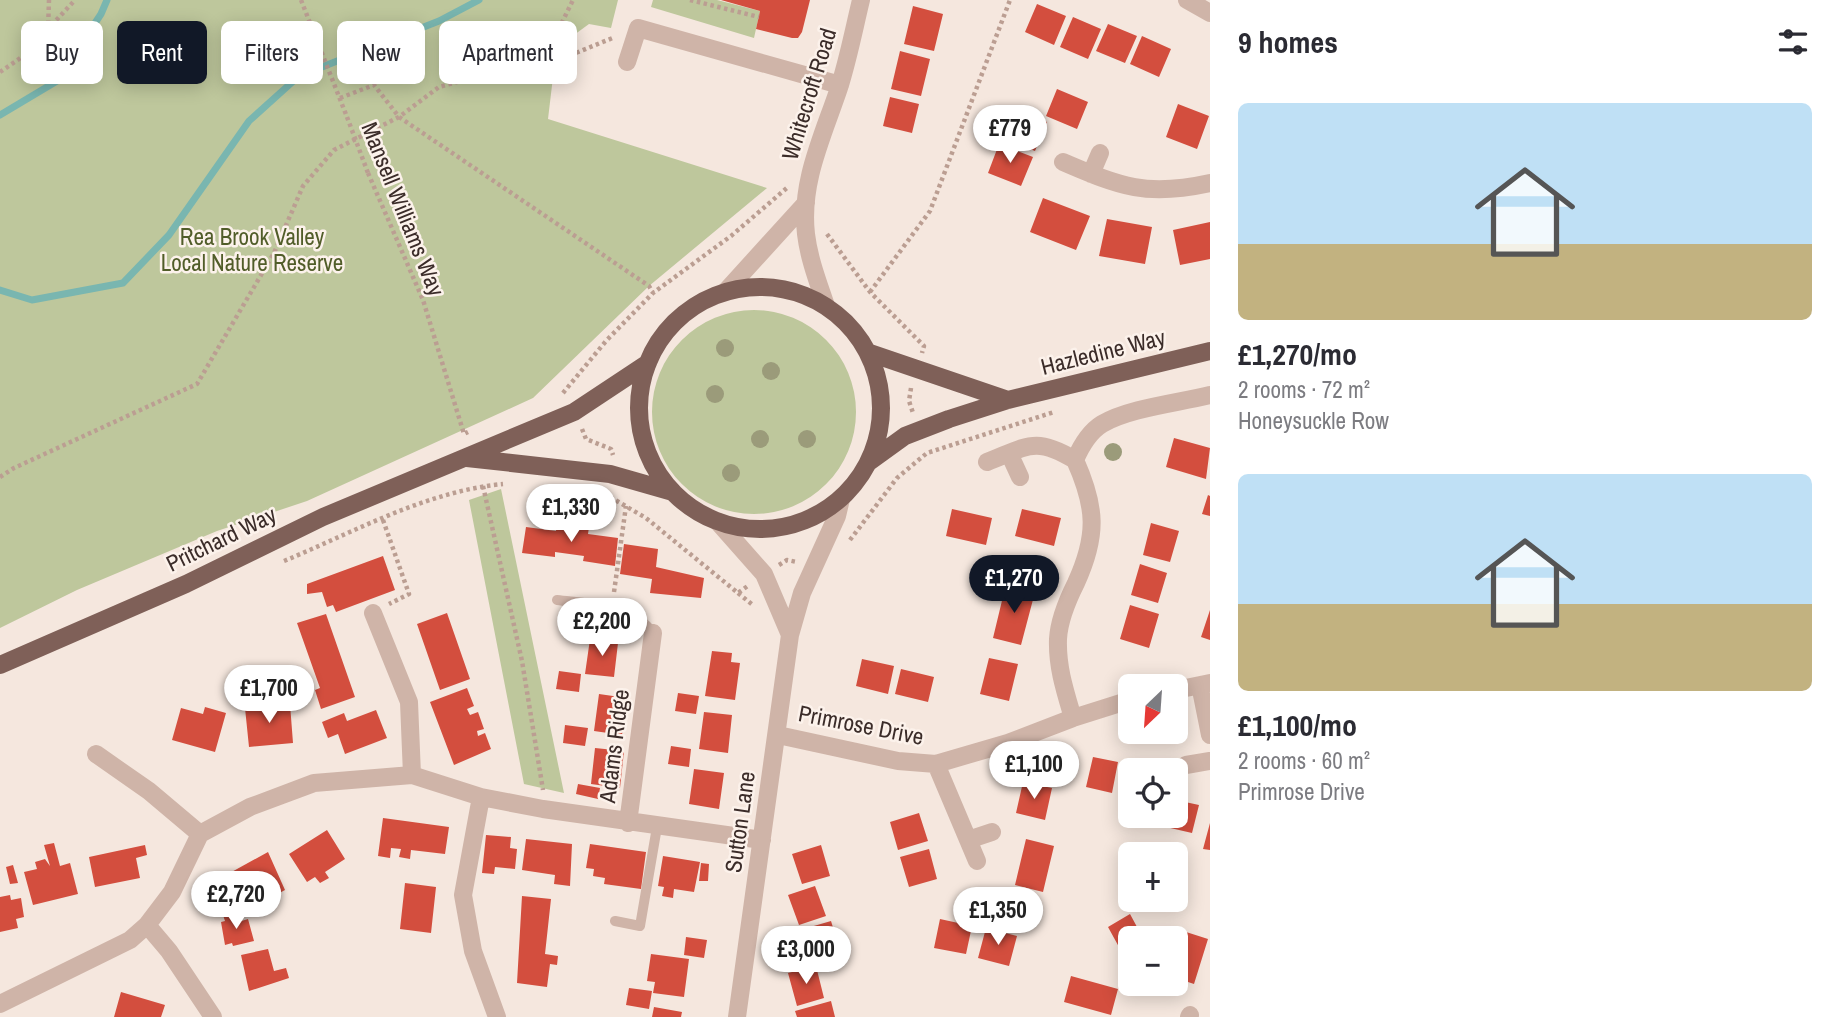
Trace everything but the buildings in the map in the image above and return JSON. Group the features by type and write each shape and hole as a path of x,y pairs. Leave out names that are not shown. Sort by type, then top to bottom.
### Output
{"main road":[{"path":"760,287 783,289 826,306 850,326 870,354 880,388 880,426 869,462 841,499 820,514 796,525 770,529 744,528 718,522 694,510 673,492 652,463 640,428 640,392 648,363 662,337 682,314 726,291 760,287"},
{"name":"Hazledine Way","path":"869,462 918,430 1008,400 1210,351"},
{"path":"870,354 1008,400"},
{"name":"Pritchard Way","path":"0,665 186,584 323,517 574,412 648,363"},
{"name":"Pritchard Way","path":"464,457 610,474 673,492"}],"street":[{"name":"Whitecroft Road","path":"826,306 811,263 806,232 806,203 811,168 840,85 861,0"},
{"path":"1189,0 1210,13"},
{"path":"627,62 638,28 840,85"},
{"path":"1091,174 1100,153"},
{"path":"1063,162 1143,191 1181,190 1210,183"},
{"path":"726,291 806,203"},
{"path":"1075,460 1083,442 1108,422 1210,396"},
{"path":"987,462 1033,444 1053,446 1075,460 1088,487 1093,507 1092,538 1058,636 1059,673 1073,718"},
{"path":"1009,453 1020,477"},
{"name":"Sutton Lane","path":"737,1017 790,635 802,593 837,516 841,499"},
{"name":"Sutton Lane","path":"718,522 764,574 790,635"},
{"path":"0,1004 113,951 147,925 172,892 200,834 250,807 314,783 412,775 409,702 373,613"},
{"name":"Adams Ridge","path":"628,823 653,633"},
{"path":"1205,684 1210,735"},
{"name":"Primrose Drive","path":"778,735 898,761 936,764 1008,743 1118,704"},
{"path":"96,754 149,791 200,834"},
{"path":"1188,765 1210,761"},
{"name":"Primrose Drive","path":"936,764 976,861"},
{"name":"Adams Ridge","path":"412,775 481,797 543,809 762,840"},
{"path":"481,797 463,895 473,951 497,1017"},
{"path":"968,840 992,832"},
{"path":"147,925 169,951 213,1017"}],"lane":[{"path":"557,600 626,611 645,622 653,633"},
{"path":"615,921 640,926 657,827"}],"path":[{"path":"48,21 49,0"},
{"path":"57,21 75,0"},
{"name":"Mansell Williams Way","path":"301,0 368,173 422,300 464,434"},
{"path":"562,21 573,0"},
{"path":"690,0 759,17"},
{"path":"870,292 930,211 1010,0"},
{"path":"577,53 638,28"},
{"path":"0,72 21,58"},
{"path":"0,477 14,468 197,384 274,253 303,186 334,150 399,117 439,87 450,84"},
{"path":"340,98 374,85 399,117 649,286 653,293"},
{"path":"744,225 749,231"},
{"path":"834,257 842,255"},
{"path":"911,388 909,401 913,413"},
{"path":"583,431 586,439 611,449 615,460"},
{"path":"276,564 434,499 483,486 508,483"},
{"path":"483,486 522,661 544,797 543,809"},
{"path":"603,493 646,518 738,593 753,582"},
{"path":"612,608 626,506"},
{"path":"373,613 409,594 383,520"},
{"path":"776,567 787,560 800,563"}],"green space":[{"name":"Rea Brook Valley Local Nature Reserve","path":"0,0 618,0 611,28 589,24 577,33 577,21 439,21 439,84 552,84 548,119 767,188 649,286 533,398 307,501 217,531 77,590 0,628"},
{"path":"653,0 717,0 760,11 754,38 651,7"},
{"path":"754,310 793,318 826,340 848,373 856,412 848,451 826,484 793,506 754,514 715,506 682,484 660,451 652,412 660,373 682,340 715,318"},
{"path":"501,489 564,793 524,784 469,500"}],"waterway":[{"path":"0,115 57,81 101,14 107,0"},
{"path":"0,290 32,300 123,283 169,235 249,121 299,76 439,21 479,0"}]}
